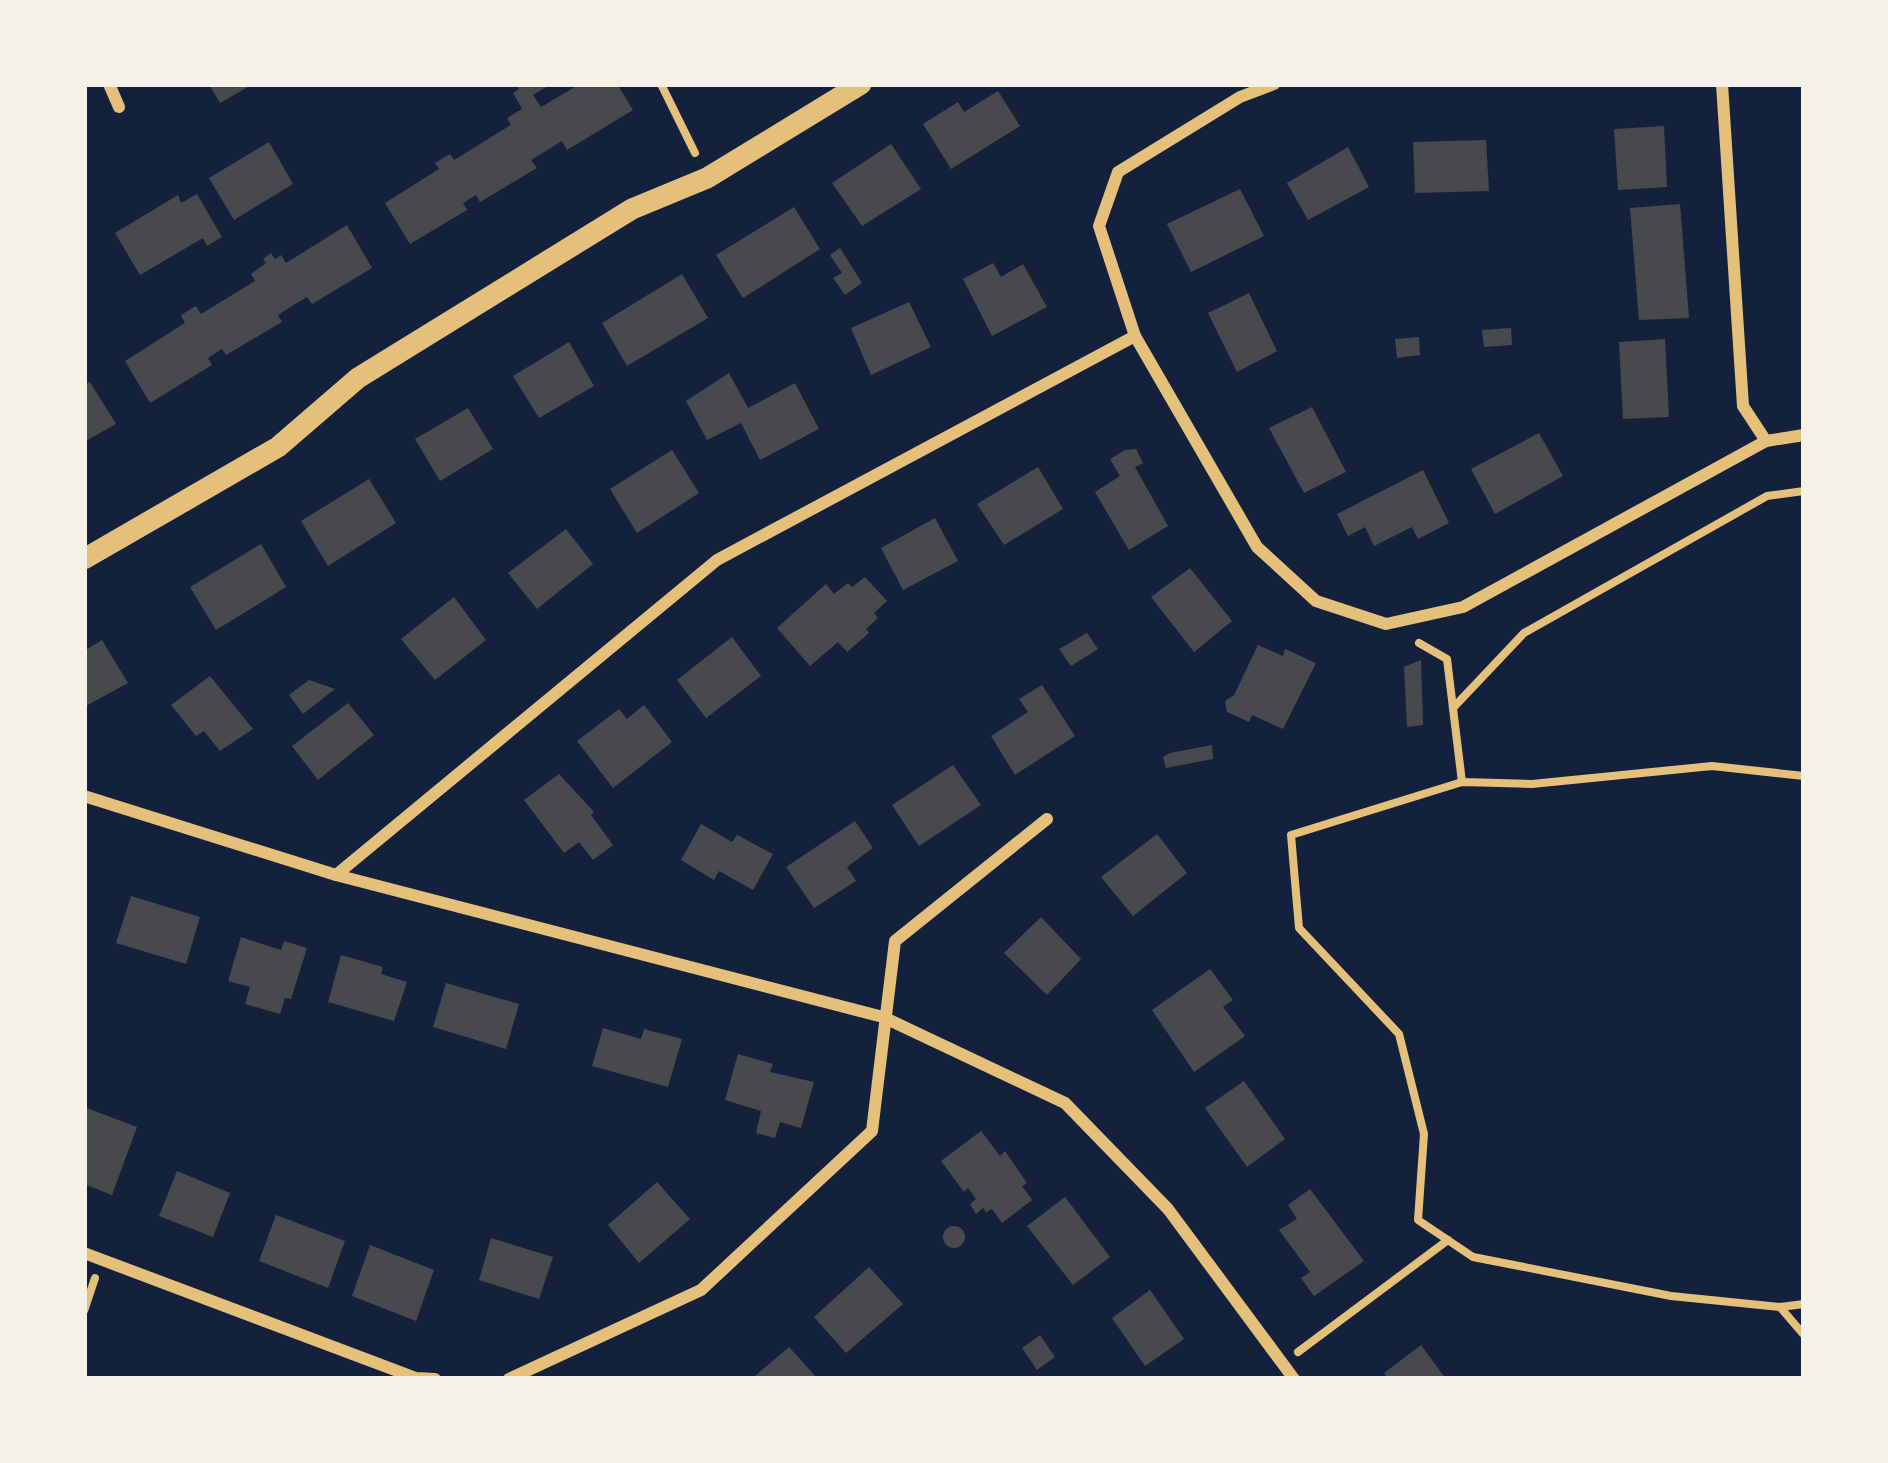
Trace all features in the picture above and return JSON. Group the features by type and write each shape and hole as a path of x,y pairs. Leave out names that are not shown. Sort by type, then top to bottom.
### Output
{"street":[{"path":"109,84 119,106"},
{"path":"84,559 278,447 358,378 632,209 707,178 860,84"},
{"path":"1274,84 1240,97 1118,172 1099,226 1135,336 1257,547 1316,601 1386,624 1463,607 1766,441 1804,435"},
{"path":"1722,84 1743,406 1766,441"},
{"path":"336,875 717,560 1135,336"},
{"path":"84,796 336,875 884,1017 1065,1103 1168,1209 1294,1379"},
{"path":"509,1379 701,1290 872,1131 895,941 1047,819"},
{"path":"84,1253 416,1378 436,1379"}],"path":[{"path":"661,84 707,178"},
{"path":"1453,708 1524,633 1767,496 1804,491"},
{"path":"1386,624 1447,658 1462,782"},
{"path":"1804,776 1712,766 1532,784 1462,782 1291,835 1299,928 1399,1034 1424,1134 1418,1220 1473,1257 1671,1296 1780,1307 1804,1304"},
{"path":"1282,1363 1448,1240"},
{"path":"1780,1307 1804,1335"}],"building":[{"path":"209,84 253,84 220,103"},
{"path":"516,84 551,84 533,95 541,107 580,84 617,84 633,110 567,150 562,141 531,160 537,168 480,202 476,195 463,203 467,210 410,244 385,203 439,169 435,163 450,154 454,160 511,125 507,118 522,109 513,93 519,89"},
{"path":"998,91 1020,126 951,169 923,124 958,102 964,112"},
{"path":"1664,126 1667,187 1618,190 1614,129"},
{"path":"1486,140 1489,191 1415,193 1413,142"},
{"path":"269,142 293,184 234,220 209,178"},
{"path":"891,144 921,189 862,226 832,183"},
{"path":"1348,147 1369,187 1308,220 1287,183"},
{"path":"1240,189 1264,236 1191,272 1167,224"},
{"path":"197,194 222,237 207,246 203,238 140,275 115,233 178,195 181,203"},
{"path":"1680,204 1689,318 1639,320 1630,208"},
{"path":"794,207 820,249 743,298 716,255"},
{"path":"347,225 372,268 312,304 307,297 292,306 278,315 282,322 226,355 222,349 208,358 212,365 150,403 125,361 185,323 181,315 196,306 201,314 255,281 251,274 271,253 275,259 281,255 286,263"},
{"path":"840,248 862,283 845,295 833,278 842,273 830,255"},
{"path":"993,263 1001,277 1023,264 1047,307 992,336 963,279"},
{"path":"682,274 708,318 627,366 602,323"},
{"path":"1249,293 1277,351 1237,372 1208,313"},
{"path":"909,302 931,347 871,375 851,328"},
{"path":"1511,328 1512,345 1484,347 1482,330"},
{"path":"1419,337 1420,355 1397,358 1395,339"},
{"path":"1665,339 1669,417 1623,419 1619,342"},
{"path":"569,342 594,386 539,418 513,376"},
{"path":"729,373 748,408 795,383 819,429 760,460 741,423 707,440 686,401"},
{"path":"90,382 116,424 84,442 84,385"},
{"path":"1312,407 1346,472 1304,493 1269,428"},
{"path":"468,408 493,449 440,481 415,439"},
{"path":"1539,433 1563,476 1495,514 1471,469"},
{"path":"1136,449 1143,463 1135,467 1168,526 1129,550 1095,492 1120,476 1110,459"},
{"path":"672,450 699,493 637,533 610,489"},
{"path":"1038,467 1063,509 1004,545 977,504"},
{"path":"1423,470 1449,523 1418,539 1412,527 1374,546 1365,527 1348,536 1337,514"},
{"path":"369,479 396,523 328,566 301,521"},
{"path":"935,518 958,561 903,590 881,548"},
{"path":"566,529 593,564 537,609 508,573"},
{"path":"261,544 286,587 216,630 190,587"},
{"path":"1190,568 1232,621 1194,652 1151,597"},
{"path":"865,577 887,601 874,613 878,618 866,629 869,633 847,652 838,642 810,666 777,628 826,584 834,594"},
{"path":"454,597 486,640 435,680 401,639"},
{"path":"1087,633 1098,649 1071,666 1059,649"},
{"path":"732,637 761,676 706,718 677,680"},
{"path":"102,640 128,683 84,707 84,651"},
{"path":"1258,645 1283,656 1285,649 1316,663 1283,729 1252,715 1249,722 1227,712 1225,701 1234,695"},
{"path":"1421,660 1423,725 1407,727 1404,667"},
{"path":"210,676 253,729 220,751 204,731 196,736 171,705"},
{"path":"309,680 335,689 303,714 289,695"},
{"path":"1042,685 1075,736 1015,775 991,736 1028,712 1019,699"},
{"path":"348,703 374,735 318,780 292,746"},
{"path":"644,705 672,742 613,788 577,741 619,709 627,719"},
{"path":"1212,745 1213,759 1166,768 1163,757 1170,753"},
{"path":"953,765 981,805 919,846 892,805"},
{"path":"559,774 594,812 591,815 613,845 593,860 579,842 564,853 524,800"},
{"path":"855,821 873,848 847,867 856,881 814,908 786,867"},
{"path":"701,824 732,842 737,835 773,854 753,890 719,871 714,880 681,860"},
{"path":"1157,834 1187,873 1133,916 1101,877"},
{"path":"131,896 200,917 186,964 116,943"},
{"path":"1041,917 1081,959 1047,995 1004,953"},
{"path":"241,937 281,950 284,941 307,948 291,999 285,998 280,1014 245,1004 250,987 228,981"},
{"path":"341,955 383,967 381,974 407,982 394,1021 328,1002"},
{"path":"1210,969 1233,1000 1223,1007 1245,1036 1194,1072 1152,1010"},
{"path":"446,983 519,1004 506,1049 433,1027"},
{"path":"603,1028 641,1039 644,1029 682,1039 668,1087 592,1066"},
{"path":"738,1054 773,1064 770,1072 814,1082 801,1128 780,1122 775,1138 756,1133 761,1111 725,1100"},
{"path":"1244,1081 1285,1139 1247,1167 1205,1108"},
{"path":"84,1107 137,1127 112,1195 84,1184"},
{"path":"981,1131 1000,1156 1005,1151 1027,1183 1022,1186 1032,1200 1002,1223 992,1209 986,1212 983,1208 976,1214 970,1204 976,1199 968,1188 964,1192 941,1161"},
{"path":"177,1171 230,1193 213,1237 159,1216"},
{"path":"657,1182 690,1219 639,1263 608,1225"},
{"path":"1310,1189 1364,1261 1314,1296 1301,1278 1310,1272 1279,1230 1297,1219 1288,1205"},
{"path":"1065,1197 1110,1257 1073,1285 1027,1226"},
{"path":"276,1215 345,1241 328,1288 259,1261"},
{"path":"954,1226 965,1237 954,1248 943,1237"},
{"path":"491,1238 553,1257 539,1299 479,1280"},
{"path":"370,1245 434,1270 416,1321 352,1296"},
{"path":"869,1267 903,1304 846,1353 814,1317"},
{"path":"1150,1290 1184,1339 1145,1366 1112,1318"},
{"path":"1040,1335 1055,1357 1037,1370 1022,1348"},
{"path":"1421,1345 1446,1379 1388,1379 1384,1373"},
{"path":"789,1347 818,1379 755,1376"}]}
